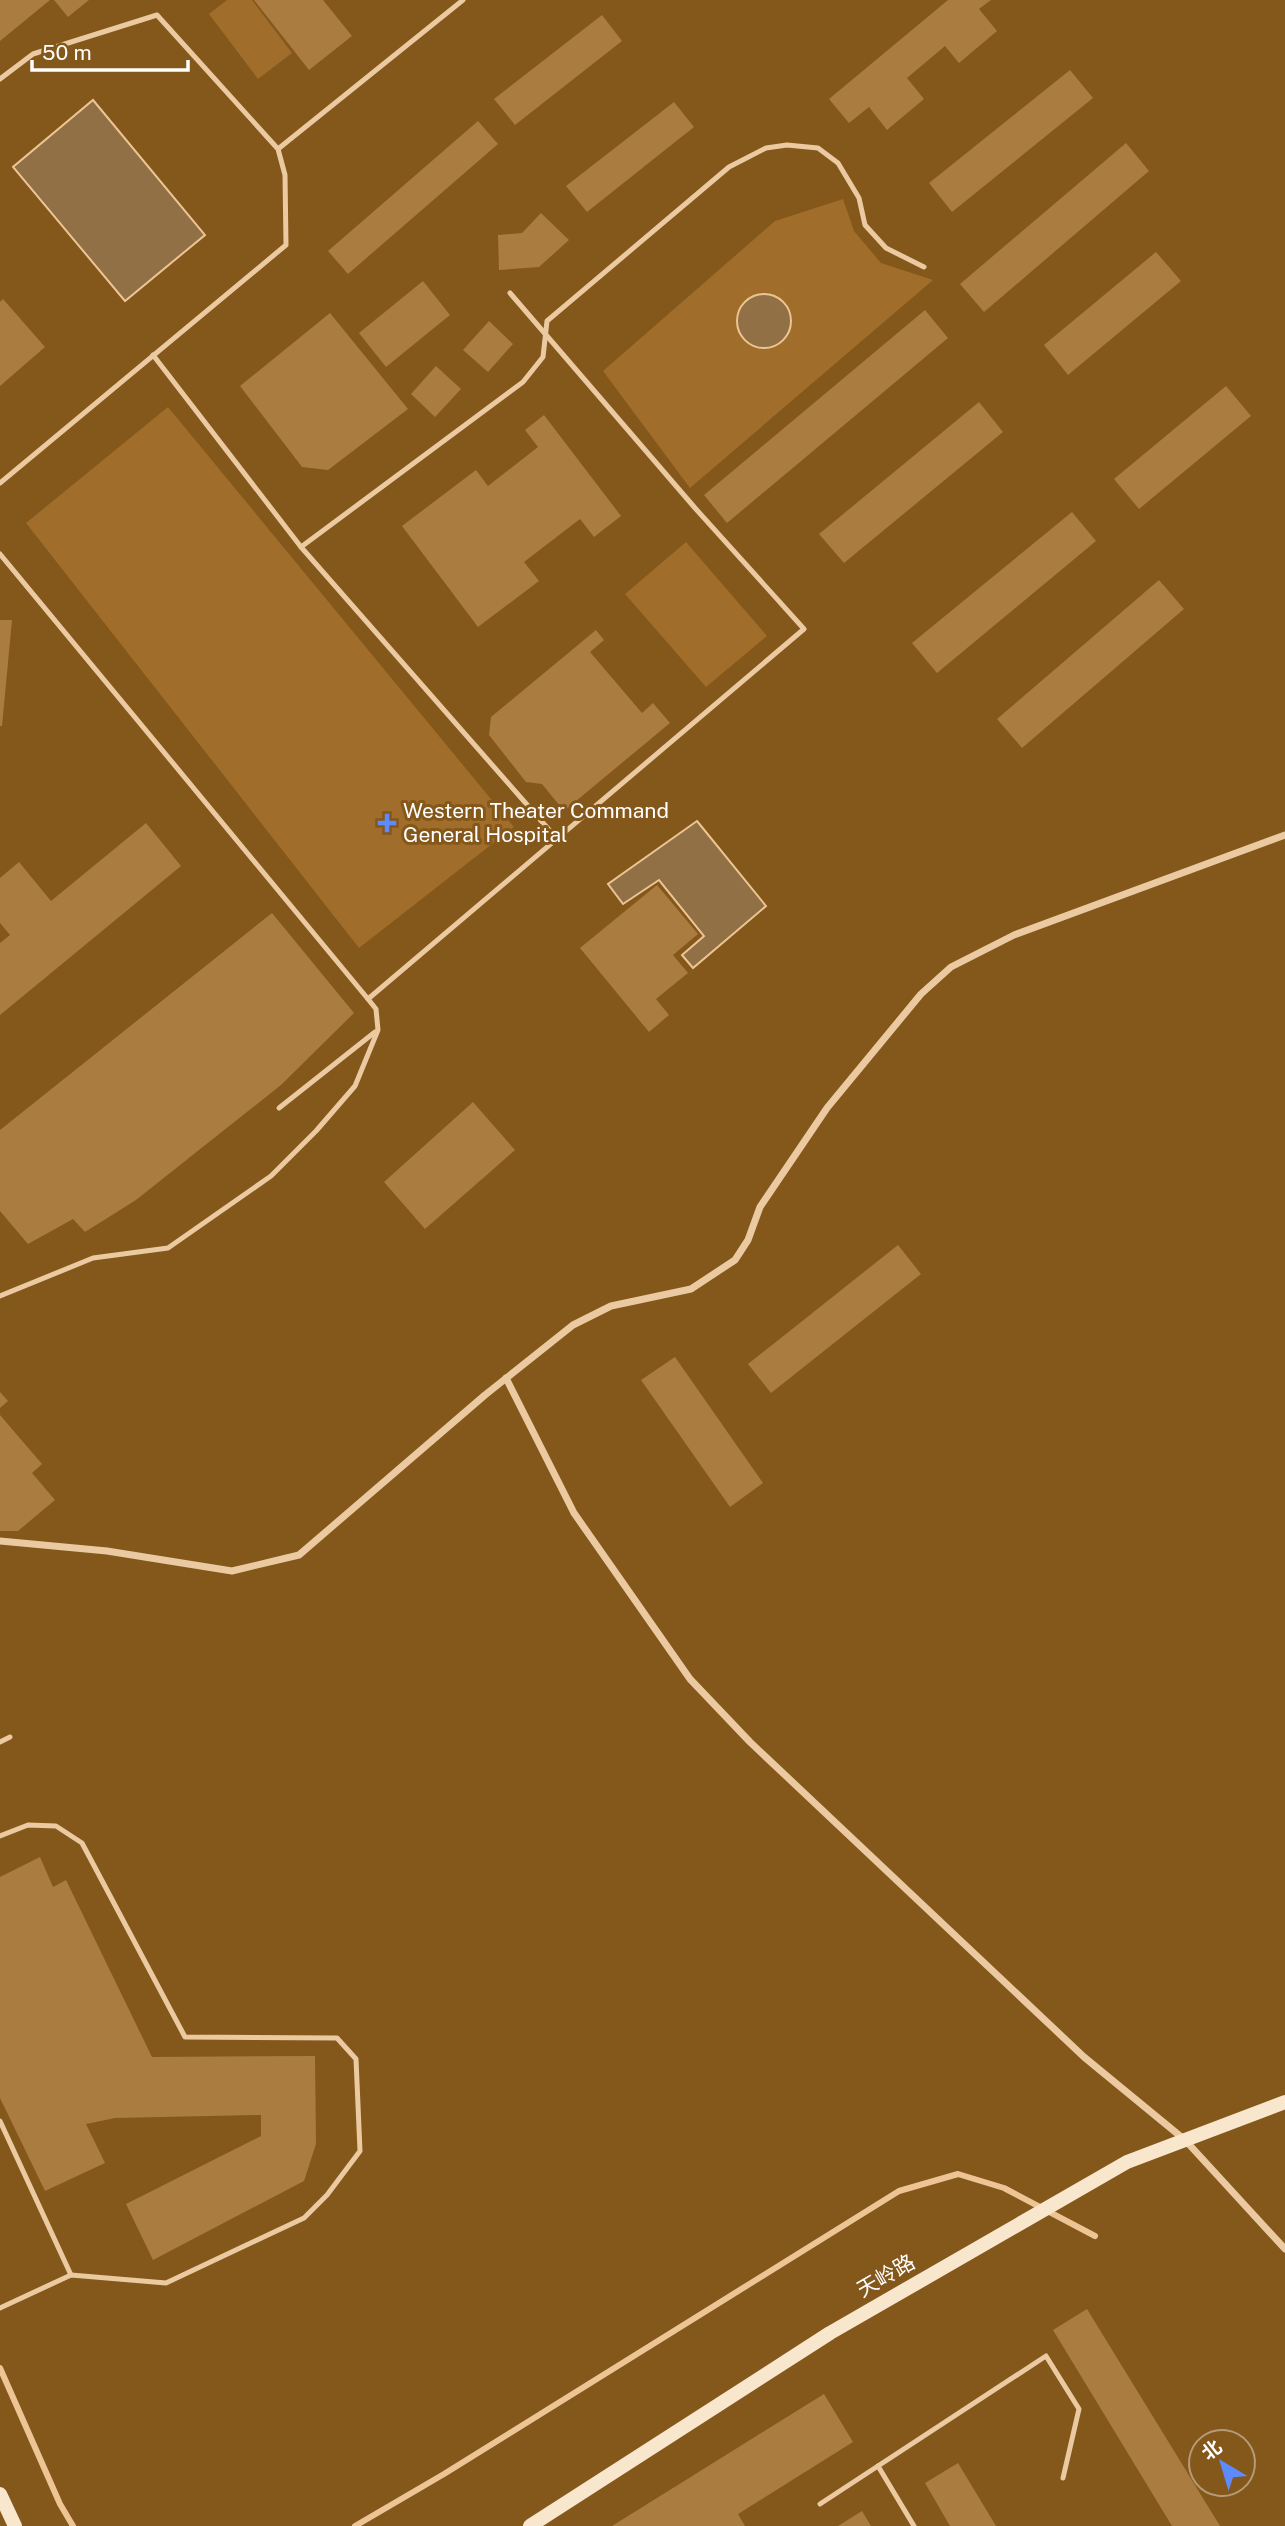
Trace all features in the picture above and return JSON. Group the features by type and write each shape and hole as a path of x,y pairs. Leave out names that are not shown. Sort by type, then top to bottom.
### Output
{"street":[{"path":"0,1541 107,1551 232,1572 299,1555 506,1378 573,1325 611,1306 691,1289 735,1261 748,1240 760,1207 827,1108 921,994 951,967 1014,935 1285,835"},
{"path":"506,1378 574,1513 690,1679 750,1742 1074,2047 1185,2140 1285,2249"},
{"name":"天岭路","path":"530,2526 830,2333 1010,2227 1127,2162 1285,2102"},
{"path":"0,2494 15,2526"}],"lane":[{"path":"278,149 463,0"},
{"path":"0,79 33,54 157,15 278,149 285,175 286,245 0,484"},
{"path":"301,547 523,382 543,357 547,321 730,167 766,148 787,145 818,148 838,163 859,198 865,225 886,248 924,267"},
{"path":"368,999 803,629 510,293"},
{"path":"153,355 301,547 558,840"},
{"path":"0,554 376,1009 378,1030 355,1086 316,1131 271,1176 168,1248 93,1258 0,1296"},
{"path":"279,1108 378,1030"},
{"path":"0,1742 10,1738"},
{"path":"0,1836 28,1825 56,1826 82,1843 185,2037 337,2038 356,2059 360,2151 327,2195 304,2218 166,2283 71,2275 0,2308"},
{"path":"0,2121 71,2275"},
{"path":"820,2504 1046,2356 1079,2409 1063,2478"},
{"path":"878,2466 914,2526"}],"shaded area":[{"path":"227,0 252,0 292,53 258,79 209,14"},
{"path":"93,100 205,235 125,301 13,167"},
{"path":"843,199 854,231 881,263 933,280 690,488 603,371 775,221"},
{"path":"764,294 783,302 791,321 783,340 764,348 745,340 737,321 745,302"},
{"path":"168,407 514,827 359,948 26,523"},
{"path":"686,542 767,636 706,687 625,594"},
{"path":"697,821 766,906 693,968 682,955 704,936 659,880 623,904 608,884"}],"building":[{"path":"0,0 50,0 0,41"},
{"path":"54,0 89,0 68,17"},
{"path":"254,0 323,0 352,36 309,70"},
{"path":"948,0 991,0 979,9 997,31 959,63 945,46 907,78 924,99 887,130 869,107 849,123 829,99"},
{"path":"602,15 622,41 515,125 494,99"},
{"path":"1070,70 1093,98 952,212 929,183"},
{"path":"674,102 694,127 587,212 566,186"},
{"path":"478,121 498,144 348,274 328,251"},
{"path":"1126,143 1149,171 984,312 960,284"},
{"path":"541,213 569,240 539,267 499,270 498,235 522,233"},
{"path":"1156,252 1181,281 1068,375 1044,345"},
{"path":"423,281 450,315 386,367 359,333"},
{"path":"3,299 45,347 0,386 0,302"},
{"path":"925,310 948,338 727,523 704,495"},
{"path":"330,313 408,409 328,470 302,467 240,386"},
{"path":"489,321 513,344 488,372 463,350"},
{"path":"436,366 461,389 435,417 411,394"},
{"path":"1226,386 1251,416 1139,509 1114,479"},
{"path":"979,402 1003,432 844,563 819,534"},
{"path":"544,415 621,516 594,537 580,519 524,562 539,581 478,627 402,526 476,470 488,486 538,447 525,430"},
{"path":"1072,512 1096,541 937,673 912,643"},
{"path":"1159,580 1184,609 1022,748 997,719"},
{"path":"0,620 12,620 2,726 0,726"},
{"path":"596,630 604,640 590,652 642,713 653,703 670,723 564,811 542,784 526,782 489,735 491,717"},
{"path":"146,823 181,866 0,1015 0,943 10,935 0,923 0,878 19,862 51,901"},
{"path":"657,885 698,934 673,955 688,973 656,999 669,1015 649,1032 580,948"},
{"path":"272,913 354,1013 281,1085 136,1200 85,1232 73,1219 28,1244 0,1211 0,1130"},
{"path":"473,1102 515,1150 425,1229 384,1182"},
{"path":"898,1245 921,1274 771,1393 748,1364"},
{"path":"675,1357 763,1483 730,1507 641,1380"},
{"path":"0,1392 8,1401 0,1408"},
{"path":"0,1415 42,1464 32,1473 55,1500 18,1531 0,1531"},
{"path":"40,1857 53,1887 66,1880 152,2057 315,2056 316,2144 304,2181 153,2260 126,2204 261,2136 261,2115 115,2118 86,2124 105,2163 45,2191 0,2098 0,1877"},
{"path":"1087,2309 1187,2472 1187,2498 1203,2498 1220,2526 1172,2526 1053,2330"},
{"path":"824,2394 853,2442 738,2514 745,2526 612,2526"},
{"path":"958,2463 996,2526 950,2526 925,2483"},
{"path":"862,2511 871,2526 838,2526"}],"waterway":[{"path":"355,2526 444,2474 899,2191 958,2174 1004,2188 1095,2236"},
{"path":"0,2368 60,2504 73,2526"}],"place":[{"name":"Western Theater Command General Hospital","path":"387,823"}]}
